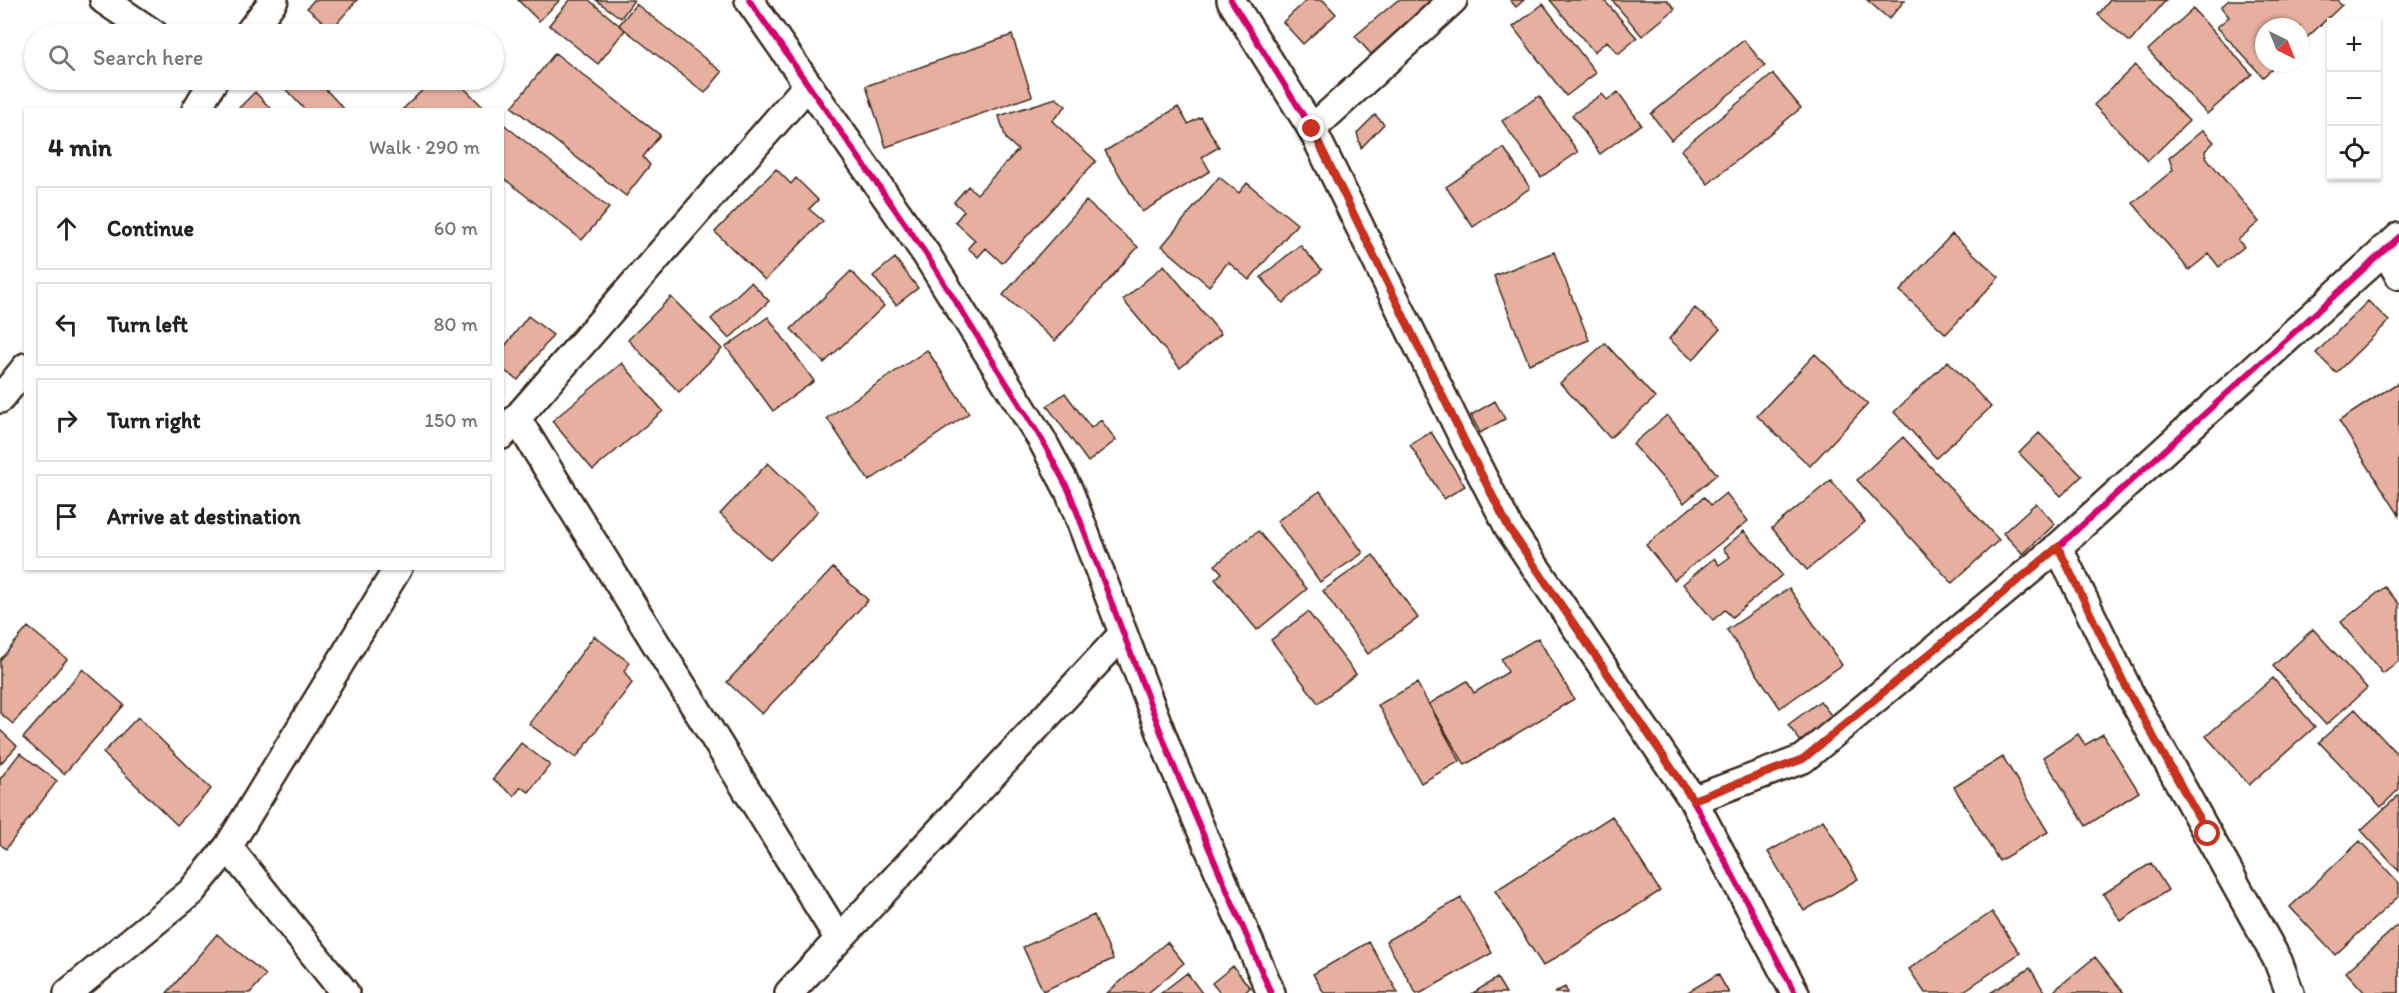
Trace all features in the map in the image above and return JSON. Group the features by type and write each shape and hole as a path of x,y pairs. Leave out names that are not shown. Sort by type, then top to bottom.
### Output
{"street":[{"path":"104,0 139,24"},
{"path":"256,24 274,0"},
{"path":"748,0 926,254 1042,440 1070,491 1173,764 1271,993"},
{"path":"1231,0 1312,129 1509,528 1693,800 1795,993"},
{"path":"1312,129 1453,0"},
{"path":"807,86 510,427 839,939"},
{"path":"197,108 208,90"},
{"path":"1693,800 1803,759 2058,547 2391,243 2399,275"},
{"path":"0,399 24,369"},
{"path":"2058,547 2129,693 2278,961 2290,993"},
{"path":"68,993 191,892 228,847 397,570"},
{"path":"789,993 1123,634"},
{"path":"228,847 345,993"}],"building":[{"path":"314,0 357,0 336,24 326,24 307,8"},
{"path":"518,0 560,0 539,21"},
{"path":"570,0 589,0 625,30 598,64 549,25"},
{"path":"596,0 634,0 621,18"},
{"path":"1307,0 1323,0 1336,14 1303,44 1283,22"},
{"path":"1398,0 1435,0 1371,54 1355,36"},
{"path":"1510,0 1524,0 1516,7"},
{"path":"1550,0 1604,0 1637,38 1618,54 1607,41 1594,52"},
{"path":"1612,0 1667,0 1675,9 1642,36"},
{"path":"1867,0 1905,0 1889,19"},
{"path":"2110,0 2166,0 2130,42 2098,15"},
{"path":"2229,0 2337,0 2342,5 2309,36 2309,18 2255,18 2255,68 2217,27 2229,17 2221,7"},
{"path":"636,4 722,72 705,93 619,25"},
{"path":"1543,4 1596,73 1566,96 1513,27"},
{"path":"2193,9 2252,74 2207,114 2148,50"},
{"path":"1012,35 1032,96 886,147 866,86"},
{"path":"1744,40 1765,66 1671,140 1651,114"},
{"path":"555,53 660,135 643,157 650,165 626,196 512,107"},
{"path":"2135,65 2189,121 2148,161 2094,105"},
{"path":"2258,72 2269,72 2263,77"},
{"path":"1773,74 1801,108 1708,184 1681,150"},
{"path":"286,90 326,90 343,108 303,108"},
{"path":"423,90 466,90 484,108 404,108"},
{"path":"255,92 270,108 239,108"},
{"path":"1618,92 1641,124 1600,154 1572,115 1602,94 1607,100"},
{"path":"1539,96 1578,152 1541,177 1502,121"},
{"path":"1056,98 1066,106 1052,121 1096,161 1002,263 986,248 978,257 968,248 975,240 955,222 964,211 954,202 968,186 977,194 1018,150 1006,139 999,116"},
{"path":"1178,107 1188,124 1201,117 1219,147 1202,157 1210,171 1142,212 1105,151"},
{"path":"1375,115 1384,124 1361,148 1357,133"},
{"path":"504,125 609,208 582,240 504,179"},
{"path":"2203,130 2214,142 2205,151 2206,157 2259,222 2238,240 2244,247 2219,267 2209,254 2189,270 2133,203 2173,170 2169,158"},
{"path":"1504,148 1530,188 1473,227 1446,187"},
{"path":"776,169 791,184 796,178 818,200 809,209 823,221 765,280 715,232"},
{"path":"1219,177 1239,193 1247,183 1297,224 1249,280 1228,262 1209,286 1162,246"},
{"path":"1086,201 1138,247 1055,341 1003,295"},
{"path":"1952,234 1999,277 1946,334 1900,291"},
{"path":"1300,245 1322,270 1283,303 1261,277"},
{"path":"1554,252 1589,340 1529,364 1494,276"},
{"path":"895,258 918,288 896,305 873,276"},
{"path":"1164,265 1221,334 1180,368 1123,300"},
{"path":"851,271 884,306 824,363 791,329"},
{"path":"751,282 769,301 729,339 711,319"},
{"path":"671,297 722,349 679,392 628,340"},
{"path":"2368,301 2389,321 2336,373 2316,353"},
{"path":"1695,308 1720,329 1693,360 1669,339"},
{"path":"528,316 553,335 518,380 504,370 504,347"},
{"path":"768,317 814,381 773,411 726,347"},
{"path":"1605,343 1655,398 1610,438 1560,383"},
{"path":"927,350 969,413 869,481 827,418"},
{"path":"1815,354 1868,404 1810,466 1757,416"},
{"path":"1948,361 1991,407 1936,458 1894,412"},
{"path":"622,363 663,411 593,470 552,421"},
{"path":"2399,382 2399,515 2339,421"},
{"path":"1065,393 1091,428 1101,420 1116,440 1088,462 1047,406"},
{"path":"1495,401 1505,419 1480,433 1471,415"},
{"path":"1667,415 1717,474 1684,503 1633,444"},
{"path":"1431,432 1465,486 1444,499 1410,445"},
{"path":"2039,433 2082,476 2061,496 2019,453"},
{"path":"1903,437 1999,540 1952,583 1857,480"},
{"path":"768,463 818,511 770,560 720,514"},
{"path":"1831,480 1865,522 1807,570 1772,528"},
{"path":"1320,491 1363,553 1320,582 1277,521"},
{"path":"1726,493 1748,521 1674,580 1646,545 1704,497 1711,505"},
{"path":"2036,503 2055,524 2023,554 2003,533"},
{"path":"1258,531 1307,589 1257,630 1215,579 1222,573 1215,565"},
{"path":"1744,531 1782,575 1732,617 1725,610 1713,620 1683,584 1714,558 1719,565 1730,557 1723,549"},
{"path":"1373,555 1418,618 1368,654 1323,591"},
{"path":"833,568 868,600 762,714 727,682"},
{"path":"2385,587 2399,604 2399,661 2383,674 2341,622"},
{"path":"1789,588 1842,665 1780,708 1727,630"},
{"path":"1308,612 1356,674 1318,703 1271,640"},
{"path":"28,627 67,659 13,724 0,713 0,660"},
{"path":"2313,629 2367,688 2326,725 2273,666"},
{"path":"594,636 630,663 624,671 632,683 576,758 529,724"},
{"path":"1538,638 1574,699 1465,765 1429,704 1467,681 1474,693 1508,672 1501,659"},
{"path":"83,669 124,705 64,774 23,738"},
{"path":"2273,678 2315,727 2249,785 2206,736"},
{"path":"1417,683 1460,761 1421,783 1378,705"},
{"path":"1820,701 1834,719 1802,743 1788,725"},
{"path":"2355,709 2399,756 2399,789 2381,807 2319,742"},
{"path":"138,717 211,789 177,825 103,753"},
{"path":"0,730 17,746 0,764"},
{"path":"2078,734 2085,745 2103,734 2139,792 2086,826 2043,757"},
{"path":"521,743 550,765 529,792 521,787 514,796 493,779"},
{"path":"20,753 57,781 6,849 0,844 0,779"},
{"path":"2003,757 2048,832 1999,861 1954,787"},
{"path":"2399,795 2399,871 2361,830"},
{"path":"1612,816 1660,891 1543,966 1495,891"},
{"path":"1823,820 1858,879 1804,911 1768,852"},
{"path":"2360,841 2399,883 2399,896 2335,955 2290,907"},
{"path":"2151,863 2168,890 2121,921 2103,894"},
{"path":"1461,898 1492,953 1421,993 1416,993 1386,941"},
{"path":"1992,912 2020,953 1961,993 1925,993 1909,969"},
{"path":"1094,915 1113,959 1043,991 1023,947"},
{"path":"2399,924 2399,993 2365,993 2346,972"},
{"path":"217,934 266,975 250,993 167,993"},
{"path":"1167,942 1184,963 1148,993 1107,993"},
{"path":"1369,942 1398,993 1324,993 1313,974"},
{"path":"2095,957 2124,993 2057,993 2055,990"},
{"path":"1233,966 1250,988 1244,993 1220,993 1212,983"},
{"path":"2030,968 2045,993 1990,993"},
{"path":"1187,973 1202,993 1161,993"},
{"path":"1718,974 1729,993 1686,993"},
{"path":"1497,978 1506,993 1473,993"},
{"path":"1565,987 1568,993 1554,993"}],"cycle path":[{"path":"749,0 926,254 1042,440 1069,491 1173,764 1271,993"},
{"path":"1231,0 1312,129 1509,528 1693,800 1795,993"},
{"path":"1693,800 1803,759 2058,547 2399,237"}],"route":[{"path":"1312,129 1509,528 1693,800 1803,759 2058,547 2129,693 2208,834"}]}
